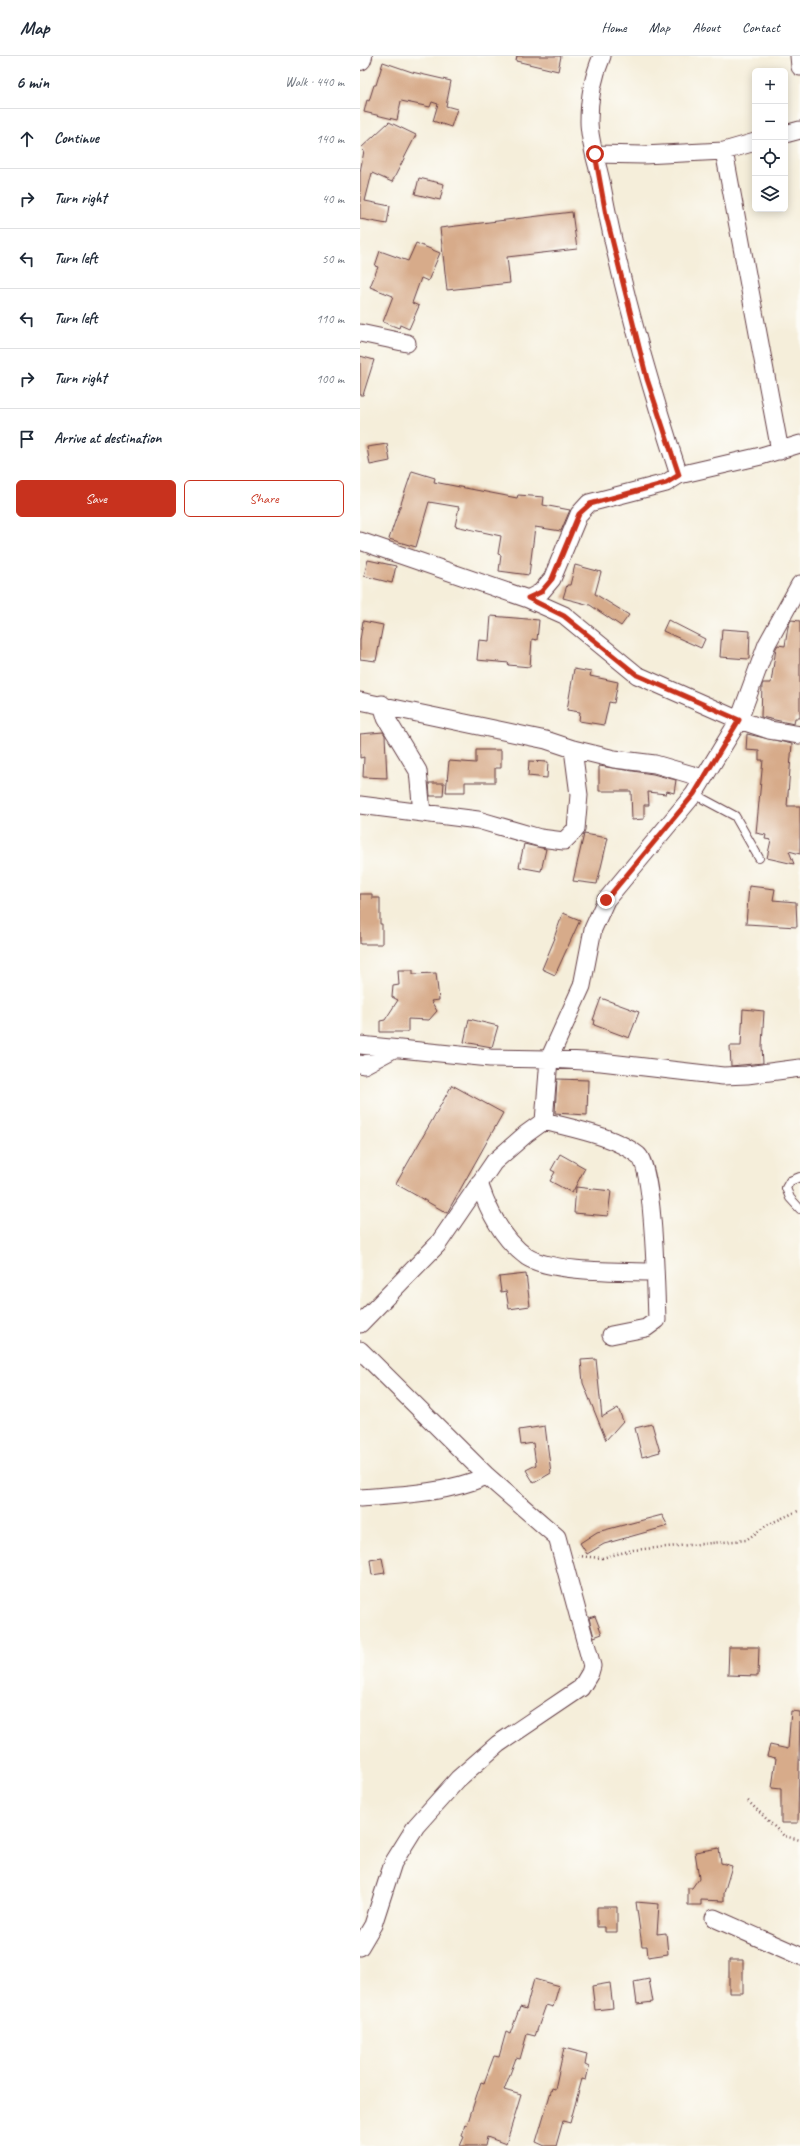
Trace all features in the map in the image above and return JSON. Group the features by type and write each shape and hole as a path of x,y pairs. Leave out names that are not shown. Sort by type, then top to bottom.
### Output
{"street":[{"path":"602,56 593,79 589,122 606,215 647,379 679,475"},
{"path":"788,133 800,130"},
{"path":"595,154 643,155 724,151 752,143"},
{"path":"724,151 780,450"},
{"path":"360,334 407,343"},
{"path":"528,598 541,592 552,579 579,514 590,504 666,483 679,475 800,444"},
{"path":"360,541 528,598 564,616 637,675 739,720 769,730 800,735"},
{"path":"360,1324 438,1244 494,1162 526,1134 544,1121 549,1059 582,986 593,929 606,900 694,794 739,720 767,644 800,584"},
{"path":"360,701 382,704 546,740 573,749 614,759 655,764 703,778"},
{"path":"382,704 386,718 418,771 422,813"},
{"path":"360,805 478,820 540,838 564,841 576,829 579,795 573,749"},
{"path":"360,1045 392,1050 490,1058 549,1059 723,1076 747,1075 800,1068"},
{"path":"360,1064 364,1065 392,1050"},
{"path":"544,1121 608,1138 639,1156 645,1164 649,1186 657,1320 646,1328 611,1335"},
{"path":"479,1183 492,1217 514,1246 528,1257 548,1264 585,1269 654,1272"},
{"path":"360,1350 487,1476 557,1537 592,1666 590,1673 581,1688 498,1744 458,1779 416,1826 392,1863 373,1925 360,1947"},
{"path":"360,1498 408,1495 464,1486 487,1476"},
{"path":"714,1918 800,1956"}],"lane":[{"path":"694,794 735,816 759,858"},
{"path":"800,1177 790,1181 786,1188 790,1198 800,1209"}],"path":[{"path":"562,1554 602,1558 633,1550 746,1540 767,1525 800,1510"},
{"path":"748,1801 784,1836 800,1840"}],"building":[{"path":"517,56 561,56 558,71 516,61"},
{"path":"383,62 412,72 451,81 446,106 457,109 451,127 433,121 438,104 432,102 430,107 401,101 397,120 364,112 367,100 369,101 374,85 376,85"},
{"path":"389,122 416,135 392,182 372,173 365,201 390,206 387,224 360,219 360,172 364,151 361,148"},
{"path":"419,178 444,184 440,200 415,194"},
{"path":"572,212 577,249 507,257 510,283 447,290 440,228"},
{"path":"416,243 440,253 428,281 421,278 412,303 419,306 409,329 400,325 399,328 383,322 393,296 370,287 378,267 375,266 380,251 408,261"},
{"path":"360,356 374,360 363,395 360,395"},
{"path":"387,444 390,461 370,465 367,447"},
{"path":"412,471 435,478 434,482 517,498 518,495 544,497 543,505 570,510 561,531 535,527 529,575 499,571 501,555 498,554 501,536 455,526 459,507 429,502 416,547 389,539"},
{"path":"368,560 396,566 392,583 364,576"},
{"path":"575,565 601,572 595,594 629,615 621,626 590,605 563,598 567,585 570,585"},
{"path":"491,616 539,620 537,640 532,639 530,667 508,665 509,663 477,660 479,640 489,641"},
{"path":"668,620 705,639 701,648 663,631"},
{"path":"791,620 800,621 800,718 795,718 794,724 761,717 762,685 763,683 771,683 776,648 778,645 785,646 788,627"},
{"path":"363,621 383,625 376,661 360,659 360,640"},
{"path":"722,629 750,631 749,659 720,657"},
{"path":"574,669 591,672 590,676 618,682 614,703 609,702 604,725 579,721 580,712 567,710"},
{"path":"383,732 385,735 387,778 363,777 364,757 360,758 360,734"},
{"path":"747,734 792,744 787,806 800,806 800,854 789,851 794,864 767,858 771,840 765,839 766,835 756,833 763,760 759,760 759,751 746,750"},
{"path":"476,750 501,750 501,768 495,768 495,782 465,782 465,792 446,792 449,761 476,763"},
{"path":"529,761 548,762 547,778 528,776"},
{"path":"599,766 653,774 676,780 674,793 667,791 666,794 648,792 649,805 644,805 644,819 632,820 631,791 599,791"},
{"path":"429,783 444,783 443,796 430,796"},
{"path":"584,834 608,838 597,884 573,881"},
{"path":"524,844 546,849 541,871 519,867"},
{"path":"749,886 775,889 773,900 796,902 797,927 746,924"},
{"path":"360,894 372,894 372,898 380,898 382,944 360,944"},
{"path":"563,913 580,920 555,975 542,969 555,938"},
{"path":"398,970 413,970 413,974 436,973 439,1000 431,1001 437,1011 429,1020 408,1019 408,1032 380,1032 380,1021 385,1020 398,1000 392,997 393,986 399,985"},
{"path":"601,998 639,1012 629,1038 594,1025 595,1020 593,1020"},
{"path":"743,1009 764,1011 762,1046 763,1063 731,1066 730,1046 741,1046"},
{"path":"469,1019 498,1026 492,1047 464,1042"},
{"path":"557,1079 588,1080 587,1115 555,1113"},
{"path":"452,1085 503,1113 447,1213 396,1184"},
{"path":"560,1154 585,1168 572,1193 550,1181 555,1172 551,1170"},
{"path":"576,1187 611,1191 608,1216 574,1213"},
{"path":"526,1274 530,1306 509,1309 506,1291 501,1292 499,1277"},
{"path":"596,1359 602,1417 618,1408 623,1421 606,1440 583,1383 581,1360"},
{"path":"652,1424 660,1452 642,1457 635,1428"},
{"path":"545,1426 551,1473 534,1483 526,1470 536,1465 533,1443 521,1445 519,1430"},
{"path":"662,1515 668,1526 604,1544 587,1554 580,1543 597,1532"},
{"path":"382,1558 385,1573 372,1575 370,1560"},
{"path":"595,1616 602,1634 594,1637 589,1618"},
{"path":"729,1647 759,1647 758,1676 728,1675"},
{"path":"791,1711 800,1712 798,1823 781,1823 781,1789 772,1788 776,1758 767,1756 770,1745 788,1749"},
{"path":"719,1848 721,1863 732,1866 724,1893 724,1901 701,1900 701,1905 688,1905 688,1888 692,1888 699,1878 695,1852"},
{"path":"636,1902 659,1904 657,1934 666,1933 668,1954 648,1957 647,1946 642,1946"},
{"path":"597,1907 617,1907 617,1932 605,1932 605,1927 597,1927"},
{"path":"729,1960 743,1960 743,1993 729,1993"},
{"path":"534,1979 559,1986 553,2007 546,2005 535,2036 527,2034 520,2059 516,2058 504,2090 521,2095 506,2144 487,2137 485,2146 460,2146 464,2137 462,2136 465,2124 467,2125 481,2082 484,2083 494,2056 499,2057 506,2032 510,2034 520,2007 526,2009"},
{"path":"649,1979 653,2002 637,2004 634,1982"},
{"path":"610,1983 613,2008 595,2010 592,1986"},
{"path":"564,2048 587,2054 585,2065 589,2067 586,2080 582,2079 570,2123 563,2121 556,2146 545,2146 536,2142 552,2088 555,2089"}],"route":[{"path":"595,154 602,186 606,215 647,379 679,475 666,483 590,504 579,514 552,579 541,592 528,598 564,616 637,675 739,720 694,794 606,900"}]}
